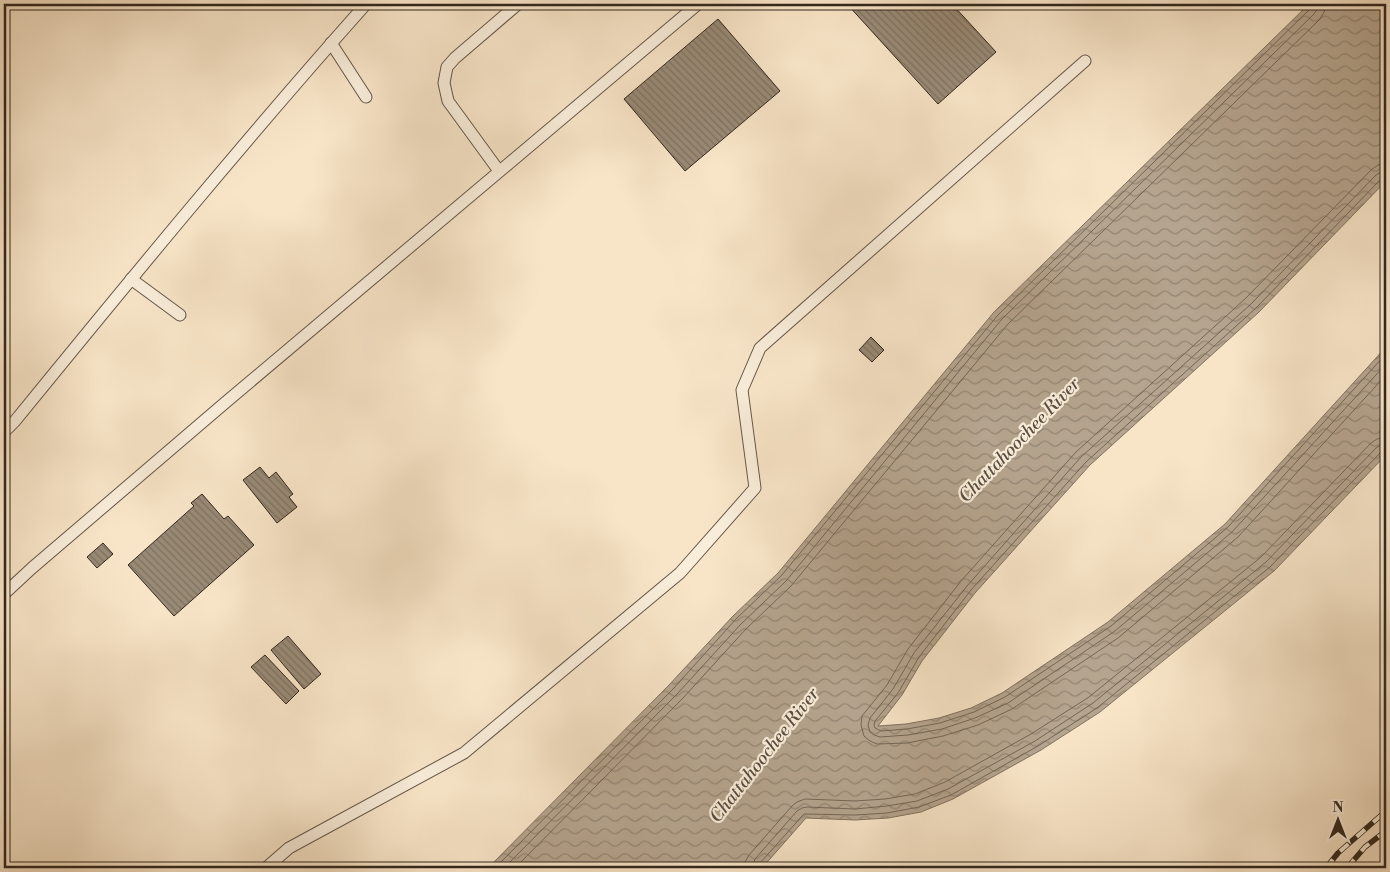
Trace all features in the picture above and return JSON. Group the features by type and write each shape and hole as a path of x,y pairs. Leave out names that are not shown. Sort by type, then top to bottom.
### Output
{"lane":[{"path":"4,432 131,279 366,4"},
{"path":"499,171 448,101 444,83 447,67 455,58 518,4"},
{"path":"4,594 218,408 698,4"},
{"path":"331,43 366,97"},
{"path":"266,868 289,848 464,753 680,573 755,488 742,390 760,348 1085,61"},
{"path":"131,279 180,315"}],"water":[{"name":"Chattahoochee River","path":"1309,4 1386,4 1386,181 1259,312 1090,465 975,593 922,661 902,695 878,726 906,724 939,718 971,708 1002,693 1108,622 1225,524 1386,347 1386,454 1384,457 1274,571 1100,712 1041,750 953,799 921,812 888,818 855,820 806,818 762,868 488,868 669,685 733,616 778,573 994,312"}],"building":[{"path":"847,4 952,4 996,52 938,104"},
{"path":"718,19 780,91 685,171 624,99"},
{"path":"871,337 884,350 872,362 859,350"},
{"path":"260,467 269,478 276,472 293,494 289,497 297,507 277,523 243,480"},
{"path":"202,494 224,519 228,516 254,545 174,616 128,565 194,506 191,503"},
{"path":"103,543 113,554 97,568 87,557"},
{"path":"288,636 321,674 304,689 271,650"},
{"path":"265,655 299,691 286,704 251,667"}],"railway":[{"path":"1326,868 1338,853 1386,811"},
{"path":"1347,868 1365,847 1386,831"}]}
